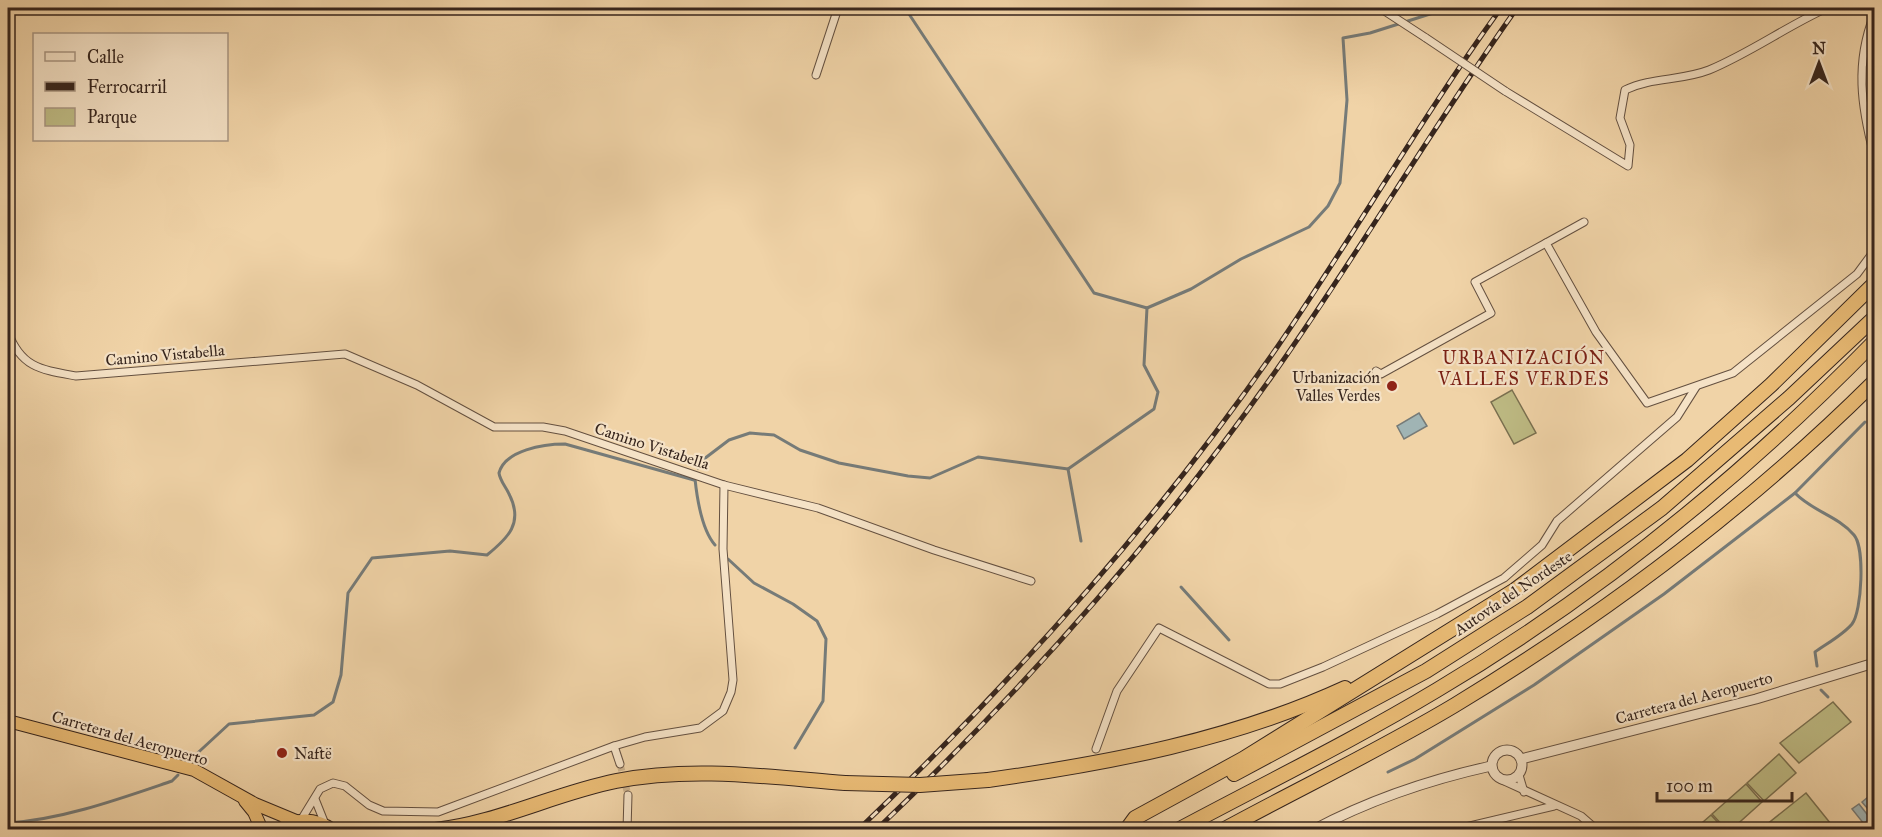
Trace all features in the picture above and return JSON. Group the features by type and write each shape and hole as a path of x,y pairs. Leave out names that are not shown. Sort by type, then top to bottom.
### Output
{"highway":[{"path":"1861,298 1875,279"},
{"path":"1126,829 1135,818 1244,759 1515,590 1654,486 1771,385 1875,284"},
{"name":"Autovía del Nordeste","path":"1126,829 1376,699 1527,607 1662,508 1789,398 1875,318"},
{"path":"1178,830 1398,712 1542,623 1679,521 1805,413 1875,342"},
{"path":"1223,830 1454,706 1559,639 1744,500 1875,382"},
{"path":"435,830 614,782 666,774 721,773 845,783 920,785 988,780 1129,758 1180,746 1327,697 1378,675"},
{"name":"Carretera del Aeropuerto","path":"8,721 194,770 219,782 240,796 298,820 329,827"},
{"name":"Carretera del Aeropuerto","path":"240,796 254,812 262,830"},
{"path":"278,830 298,820"}],"street":[{"path":"816,75 838,8"},
{"path":"1380,8 1505,91 1628,166 1630,145 1620,118 1625,90 1644,81 1676,80 1710,70 1827,8"},
{"path":"1875,15 1864,46 1860,70 1861,99 1875,155"},
{"path":"1376,371 1381,374 1491,313 1475,282 1584,222"},
{"path":"1546,243 1596,332 1647,404 1740,369 1857,274 1875,251"},
{"name":"Camino Vistabella","path":"8,332 20,357 39,370 76,376 345,354 417,385 494,427 543,427 565,431 724,485 723,557 733,668 729,700 717,718 700,728 645,737 614,746 438,812 383,811 369,805 345,786 333,783 320,789 298,820"},
{"path":"1096,749 1117,692 1159,628 1269,684 1280,684 1323,667 1437,614 1504,578 1542,545 1557,521 1677,417 1696,387"},
{"path":"1872,413 1875,422"},
{"path":"724,485 818,508 934,550 1031,581"},
{"name":"Carretera del Aeropuerto","path":"1313,830 1385,795 1438,778 1491,766 1493,757 1502,750 1514,751 1521,759 1756,699 1875,663"},
{"path":"614,746 620,764"},
{"path":"1521,759 1522,767 1519,775 1524,792"},
{"path":"1491,766 1495,775 1502,780 1554,806 1581,816 1597,830"},
{"path":"1502,780 1510,780 1519,775"},
{"path":"627,830 628,795"},
{"path":"315,799 329,827"},
{"path":"1453,830 1554,806"}],"green space":[{"path":"1512,390 1536,433 1514,444 1491,402"},
{"path":"1833,702 1851,722 1799,763 1780,743"},
{"path":"1779,754 1796,773 1764,801 1747,783"},
{"path":"1746,784 1762,802 1732,829 1726,829 1712,814"},
{"path":"1806,793 1835,829 1761,829"},
{"path":"1711,815 1724,829 1695,829"}],"shaded area":[{"path":"1419,413 1427,426 1404,439 1397,426"},
{"path":"1874,792 1874,814 1873,815 1862,802"},
{"path":"1859,804 1870,818 1864,824 1852,809"}],"waterway":[{"path":"905,8 1094,293 1147,308 1191,289 1241,259 1309,227 1328,206 1340,183 1347,100 1343,38 1370,33 1449,8"},
{"path":"698,468 700,462 729,440 750,433 774,435 800,450 839,463 908,476 930,478 978,457 1068,469 1154,409 1158,392 1144,365 1147,308"},
{"path":"1388,772 1415,759 1534,685 1664,594 1795,493 1865,422"},
{"path":"190,760 229,724 314,715 333,702 341,675 348,593 372,558 450,551 487,555 512,529 515,513 513,504 499,473 503,465 517,454 536,447 565,444 694,480"},
{"path":"1068,469 1081,541"},
{"path":"695,479 703,523 715,545"},
{"path":"1795,493 1848,528 1854,535 1860,553 1860,594 1855,617 1844,632 1815,652 1817,666"},
{"path":"728,559 754,583 793,604 817,621 826,639 823,701 795,748"},
{"path":"1181,587 1229,640"},
{"path":"1821,690 1828,697"},
{"path":"8,823 50,817 91,807 172,781 178,775"}],"tunnel":[{"path":"620,764 628,795"}],"railway":[{"path":"858,830 916,774 1027,658 1183,475 1278,346 1444,91 1501,8"},
{"path":"876,830 930,778 1034,670 1133,557 1180,499 1226,440 1302,333 1517,8"}],"place":[{"name":"Urbanización Valles Verdes","path":"1392,386"},
{"name":"Naftë","path":"282,753"}],"district":[{"name":"URBANIZACIÓN VALLES VERDES","path":"1524,368"}]}
